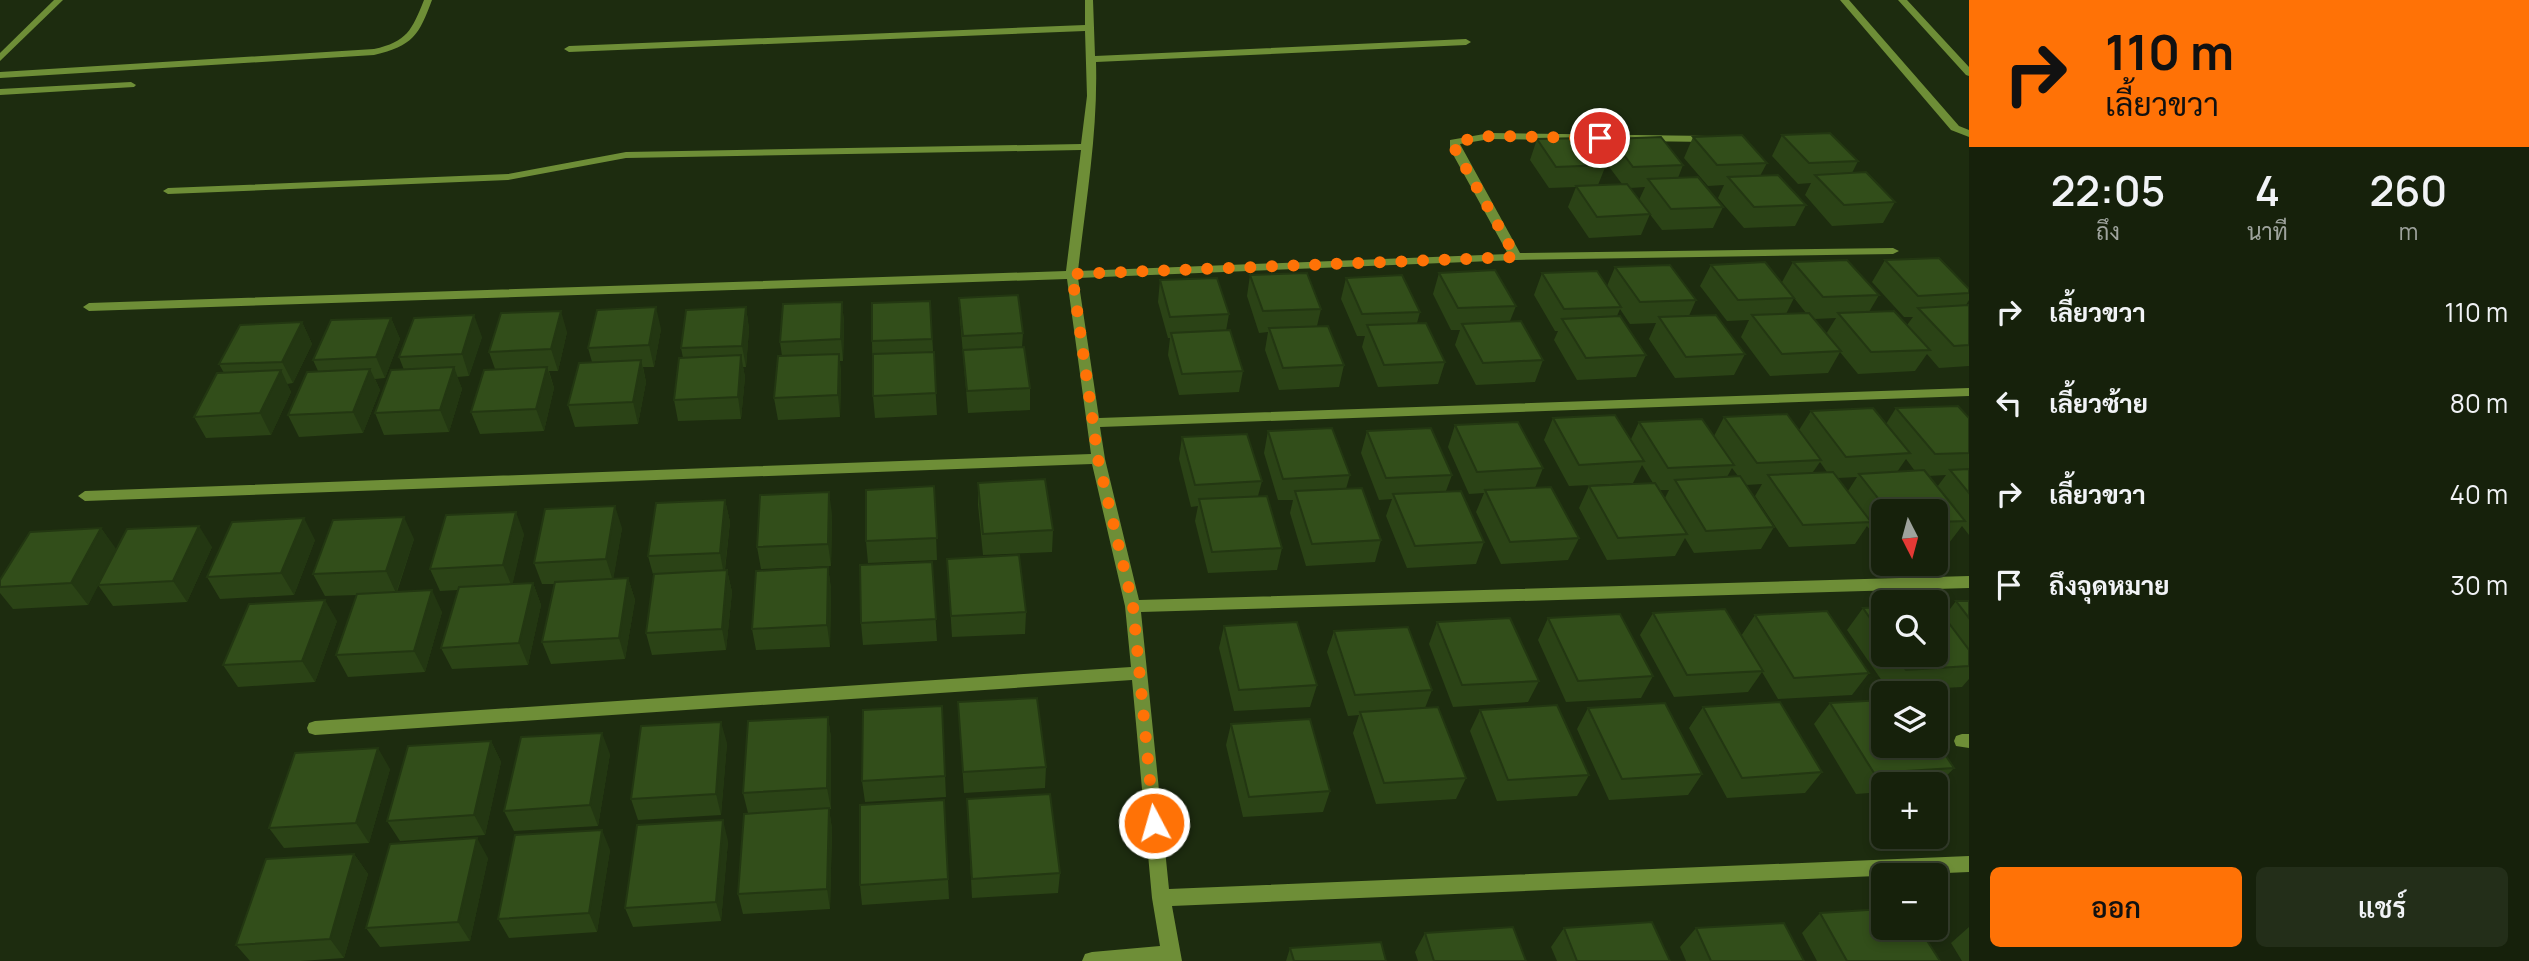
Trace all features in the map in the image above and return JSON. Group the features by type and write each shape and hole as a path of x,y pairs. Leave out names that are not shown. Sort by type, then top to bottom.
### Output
{"street":[{"path":"0,58 60,0"},
{"path":"0,75 374,52 406,43 415,35 428,0"},
{"path":"1089,0 1091,96 1088,147 1072,274 1098,459 1133,606 1161,898 1172,958 1092,961"},
{"path":"1844,0 1955,128 1969,134"},
{"path":"1902,0 1969,73"},
{"path":"569,49 1090,28"},
{"path":"1090,60 1466,42"},
{"path":"0,92 131,85"},
{"path":"1516,257 1455,149 1454,142 1490,136 1711,139"},
{"path":"168,191 509,177 626,155 1088,147"},
{"path":"89,307 1516,257 1893,251"},
{"path":"1094,423 1969,391"},
{"path":"85,496 1098,459"},
{"path":"1133,606 1969,582"},
{"path":"315,728 1139,673"},
{"path":"1161,898 1969,864"}],"building":[{"path":"1830,133 1858,161 1809,163 1782,135"},
{"path":"1742,135 1767,163 1717,165 1693,137"},
{"path":"1661,137 1683,165 1633,167 1612,139"},
{"path":"1585,138 1606,165 1556,167 1537,139"},
{"path":"1866,172 1895,202 1844,205 1815,175"},
{"path":"1778,175 1806,205 1754,207 1728,177"},
{"path":"1698,177 1723,207 1671,209 1648,179"},
{"path":"1627,184 1650,214 1597,217 1576,186"},
{"path":"1939,258 1969,289 1969,293 1918,296 1885,260"},
{"path":"1847,260 1879,295 1823,297 1793,262"},
{"path":"1765,262 1794,298 1738,300 1711,265"},
{"path":"1670,265 1696,300 1640,302 1615,267"},
{"path":"1495,270 1516,306 1458,308 1439,273"},
{"path":"1597,271 1621,307 1564,309 1542,273"},
{"path":"1307,273 1321,309 1263,311 1250,275"},
{"path":"1402,275 1420,312 1362,314 1346,278"},
{"path":"1217,278 1229,314 1170,317 1160,280"},
{"path":"1018,295 1023,333 963,336 959,298"},
{"path":"930,301 932,339 872,341 872,303"},
{"path":"842,302 841,339 780,342 783,304"},
{"path":"1969,305 1969,345 1954,346 1918,308"},
{"path":"656,307 649,345 588,348 597,310"},
{"path":"746,307 742,346 681,348 686,310"},
{"path":"561,311 551,349 489,352 501,313"},
{"path":"1894,311 1930,350 1871,352 1838,313"},
{"path":"1809,313 1841,351 1782,354 1752,315"},
{"path":"474,315 462,354 399,357 414,318"},
{"path":"1716,315 1745,354 1686,357 1659,317"},
{"path":"1620,316 1646,355 1586,358 1562,319"},
{"path":"391,318 376,357 313,360 331,320"},
{"path":"1521,321 1543,360 1483,363 1462,324"},
{"path":"302,322 282,362 219,364 240,325"},
{"path":"1426,323 1445,362 1384,365 1367,325"},
{"path":"1328,326 1344,365 1283,368 1269,328"},
{"path":"1230,330 1243,371 1182,374 1171,333"},
{"path":"1024,347 1030,388 967,391 963,350"},
{"path":"934,352 936,393 873,396 873,354"},
{"path":"839,354 838,395 774,398 778,356"},
{"path":"741,355 738,397 674,400 679,358"},
{"path":"641,360 633,402 568,405 579,363"},
{"path":"454,367 440,410 375,413 391,370"},
{"path":"547,367 536,409 471,412 484,370"},
{"path":"370,369 353,412 288,415 307,372"},
{"path":"281,370 260,413 194,417 217,373"},
{"path":"1958,406 1969,418 1969,453 1935,454 1896,408"},
{"path":"1873,408 1910,453 1846,457 1811,411"},
{"path":"1787,414 1821,460 1757,463 1724,417"},
{"path":"1615,415 1644,461 1579,465 1553,418"},
{"path":"1702,419 1734,465 1668,468 1639,422"},
{"path":"1518,422 1543,468 1477,472 1455,425"},
{"path":"1332,428 1350,475 1283,479 1268,431"},
{"path":"1431,428 1452,475 1386,478 1367,431"},
{"path":"1247,434 1262,481 1195,485 1182,437"},
{"path":"1969,469 1969,493 1950,470"},
{"path":"1924,470 1947,499 1879,499 1859,474"},
{"path":"1833,472 1871,522 1803,525 1768,475"},
{"path":"1740,476 1774,527 1706,531 1675,480"},
{"path":"1045,479 1053,530 983,534 978,483"},
{"path":"1655,483 1687,534 1618,538 1589,486"},
{"path":"934,486 937,538 866,541 866,490"},
{"path":"1551,487 1579,538 1510,542 1485,490"},
{"path":"1362,488 1381,540 1312,544 1295,491"},
{"path":"1461,491 1484,542 1415,546 1393,494"},
{"path":"829,492 828,544 757,547 760,495"},
{"path":"1267,496 1282,548 1212,552 1199,499"},
{"path":"725,500 720,553 648,556 656,503"},
{"path":"1948,500 1965,521 1948,522"},
{"path":"615,506 606,559 534,563 545,509"},
{"path":"516,512 503,565 430,569 446,515"},
{"path":"404,517 386,571 313,574 333,520"},
{"path":"304,518 281,573 207,577 232,522"},
{"path":"199,526 173,581 98,585 127,529"},
{"path":"101,528 71,583 0,587 0,580 30,532"},
{"path":"1019,555 1026,612 951,616 947,559"},
{"path":"932,562 936,619 861,623 860,565"},
{"path":"828,567 827,625 752,629 756,571"},
{"path":"727,570 722,629 646,633 654,574"},
{"path":"628,578 619,638 542,642 555,582"},
{"path":"533,583 519,643 441,648 459,587"},
{"path":"432,590 414,651 336,655 357,594"},
{"path":"325,600 302,661 223,665 249,604"},
{"path":"1956,601 1969,601 1969,618"},
{"path":"1863,608 1871,608 1871,620"},
{"path":"1725,609 1763,671 1687,675 1653,613"},
{"path":"1827,611 1869,673 1794,678 1755,615"},
{"path":"1620,614 1653,676 1578,681 1548,618"},
{"path":"1510,618 1539,681 1462,685 1437,622"},
{"path":"1297,622 1317,685 1239,690 1224,626"},
{"path":"1948,622 1969,650 1969,666 1906,670 1904,667 1948,667"},
{"path":"1408,627 1432,690 1355,695 1334,631"},
{"path":"1037,698 1046,767 963,772 958,702"},
{"path":"1871,701 1871,758 1947,758 1954,768 1873,772 1830,703"},
{"path":"1780,702 1822,772 1742,778 1703,707"},
{"path":"1665,703 1702,774 1622,779 1588,708"},
{"path":"1557,705 1589,775 1508,780 1480,710"},
{"path":"942,706 945,776 862,781 863,710"},
{"path":"1438,707 1466,778 1384,783 1360,712"},
{"path":"828,717 827,788 743,793 748,721"},
{"path":"1310,719 1330,791 1249,797 1231,724"},
{"path":"721,722 716,794 631,799 641,726"},
{"path":"602,733 590,805 504,811 521,737"},
{"path":"491,741 474,815 387,821 408,746"},
{"path":"378,748 356,823 269,828 295,753"},
{"path":"1050,794 1060,873 972,879 967,799"},
{"path":"944,800 948,879 860,885 860,805"},
{"path":"829,808 827,889 738,894 744,814"},
{"path":"723,820 716,902 625,908 637,825"},
{"path":"602,830 589,913 498,919 515,835"},
{"path":"477,838 458,922 366,928 390,844"},
{"path":"354,854 330,939 236,945 266,859"},
{"path":"1871,910 1871,940 1927,940 1940,961 1847,961 1820,913"},
{"path":"1652,922 1670,961 1577,961 1564,928"},
{"path":"1784,923 1804,961 1711,961 1696,928"},
{"path":"1513,927 1526,961 1434,961 1425,933"},
{"path":"1381,942 1386,961 1294,961 1290,948"}],"route":[{"path":"1154,823 1133,606 1098,459 1072,274 1516,257 1455,149 1454,142 1490,136 1600,138"}]}
